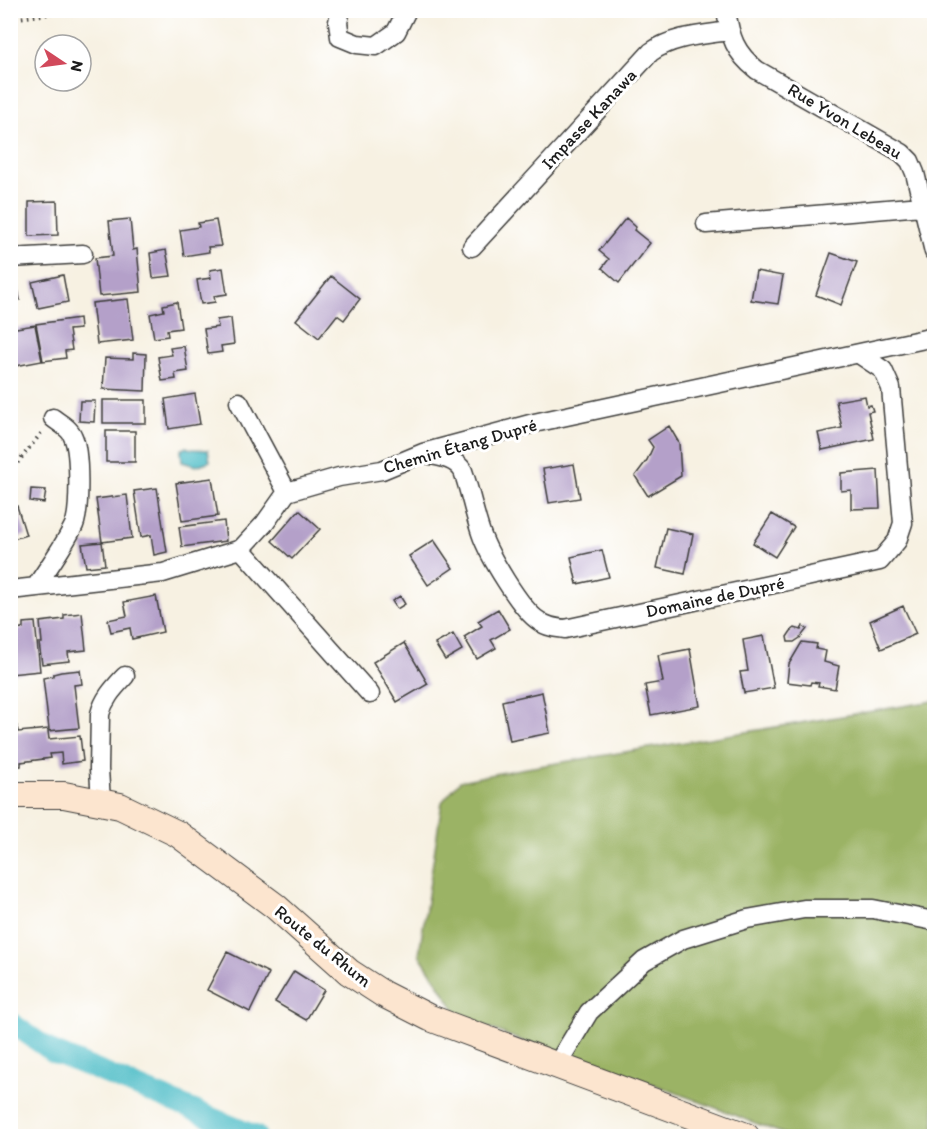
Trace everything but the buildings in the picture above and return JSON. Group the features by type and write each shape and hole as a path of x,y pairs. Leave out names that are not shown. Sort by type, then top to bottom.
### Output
{"street":[{"path":"341,10 338,22 340,37 357,44 376,46 396,32 407,10"},
{"name":"Rue Yvon Lebeau","path":"726,10 729,31 743,59 757,70 902,153 910,161 934,252"},
{"name":"Impasse Kanawa","path":"472,247 651,52 664,43 676,39 729,31"},
{"path":"706,224 922,206"},
{"path":"10,258 83,254"},
{"name":"Chemin Étang Dupré","path":"287,492 339,477 382,470 423,453 534,423 934,337"},
{"name":"Domaine de Dupré","path":"423,453 458,464 463,471 481,534 489,553 527,611 539,622 552,627 565,629 880,561 897,541 903,524 891,388 883,370 859,354"},
{"path":"10,590 37,585 163,573 242,549 265,523 287,492 239,402"},
{"path":"37,585 74,525 78,512 74,437 68,429 52,418"},
{"path":"242,549 370,694"},
{"path":"101,802 100,714 109,694 125,676"},
{"name":"Route du Rhum","path":"10,795 64,795 120,806 178,834 275,906 349,972 383,994 430,1018 746,1137"},
{"path":"556,1066 589,1012 644,961 683,939 747,919 804,909 873,909 934,921"}],"path":[{"path":"10,19 82,10"},
{"path":"10,472 52,418"}],"green space":[{"path":"934,701 934,1136 789,1136 648,1082 540,1048 459,1016 419,954 442,802 460,781"}],"water":[{"path":"186,447 208,450 210,461 196,466 182,462 181,450"}],"waterway":[{"path":"10,1022 53,1052 256,1136"}]}
